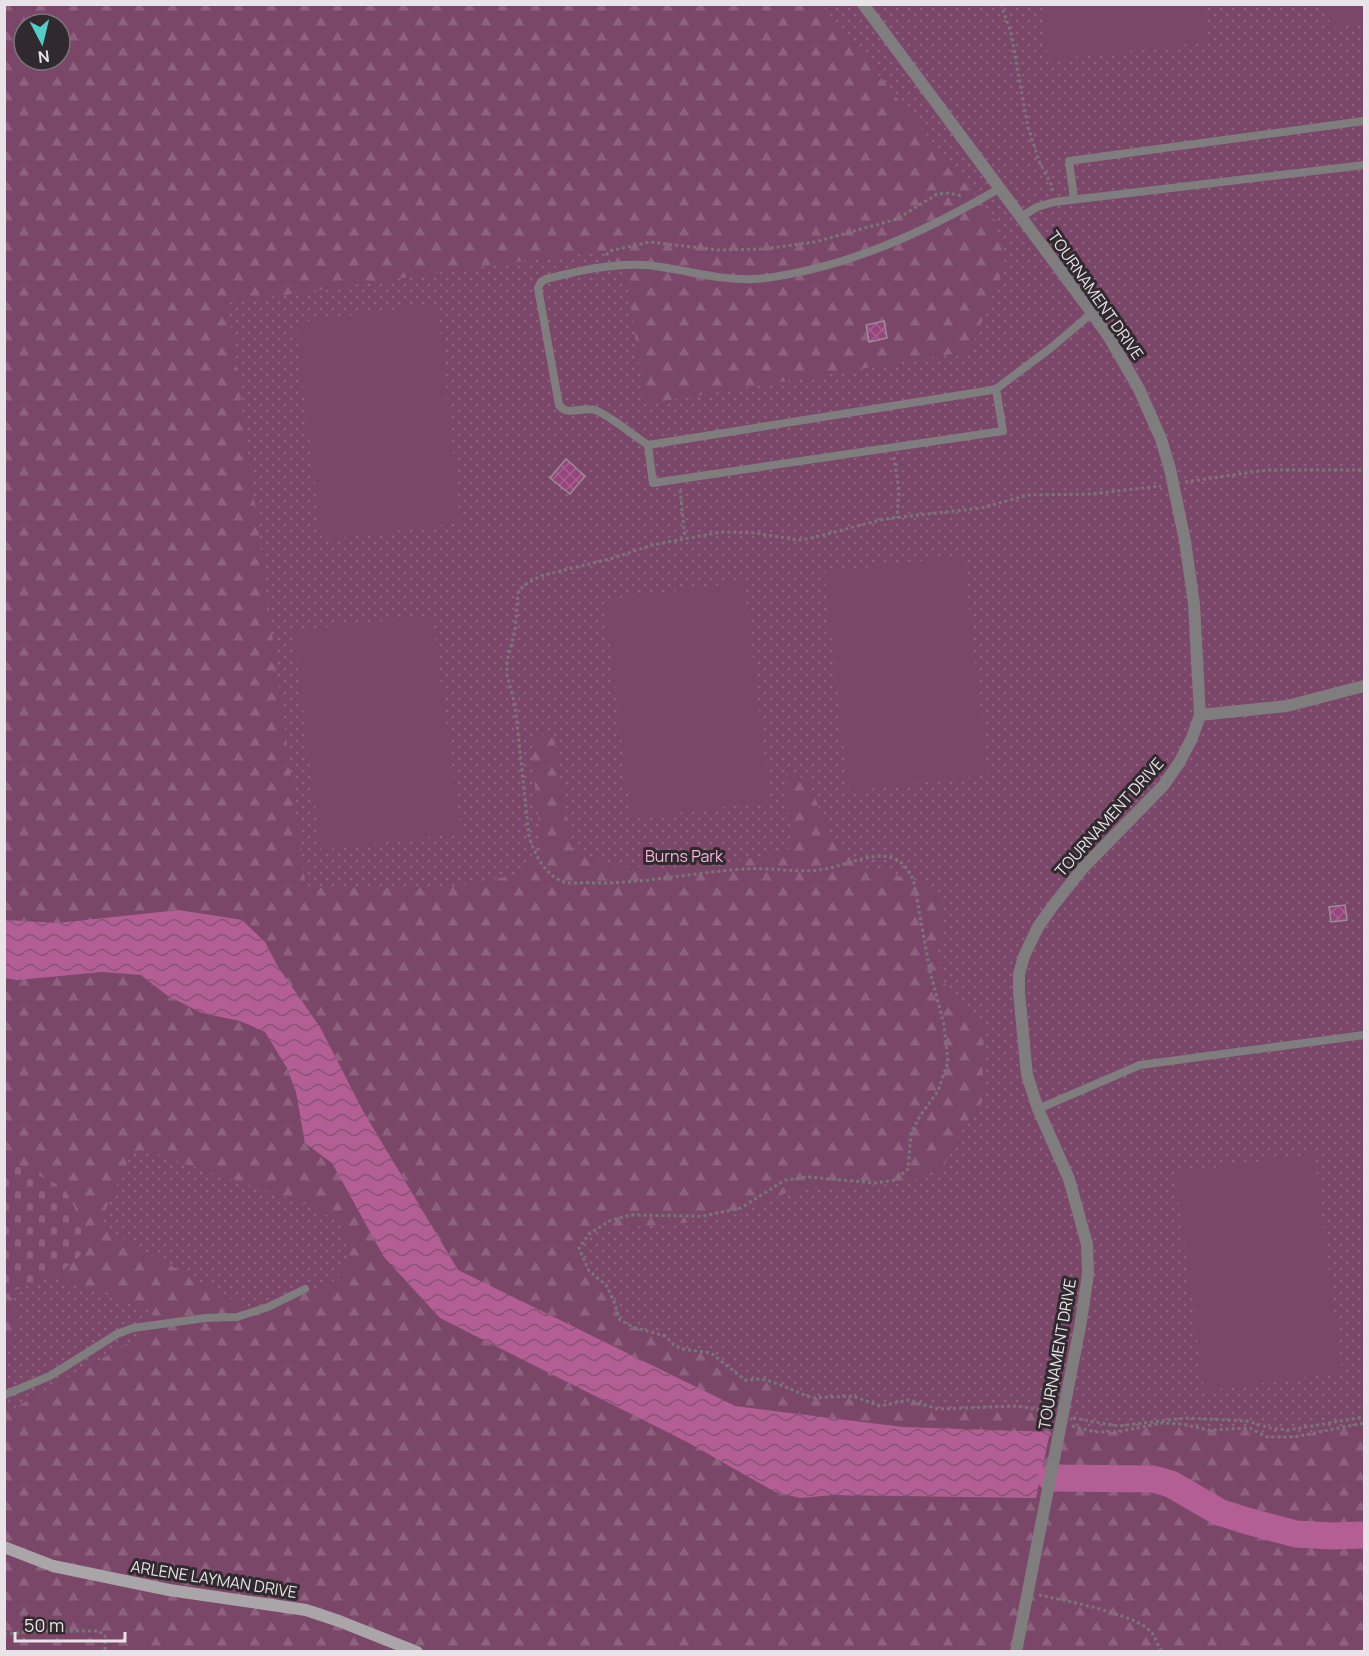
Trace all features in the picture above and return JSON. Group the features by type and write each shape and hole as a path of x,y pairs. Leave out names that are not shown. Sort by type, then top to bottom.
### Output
{"street":[{"name":"TOURNAMENT DRIVE","path":"862,4 1092,313 1109,337 1139,389 1161,439 1173,484 1185,541 1194,604 1200,715 1192,738 1168,778 1082,869 1047,913 1024,956 1019,974 1018,992 1027,1075 1038,1109 1069,1179 1087,1244 1088,1274 1086,1298 1016,1652"},
{"path":"1200,715 1287,706 1365,686"},
{"name":"ARLENE LAYMAN DRIVE","path":"4,1547 53,1566 169,1590 306,1610 417,1652"}],"lane":[{"path":"1074,199 1069,161 1365,121"},
{"path":"1021,217 1037,207 1054,202 1365,165"},
{"path":"1000,188 942,220 854,257 827,266 773,277 733,278 644,265 590,269 546,279 538,288 559,405 562,410 567,411 588,409 599,412 648,446 996,389 1052,347 1092,313"},
{"path":"648,446 653,483 1002,431 996,389"},
{"path":"1038,1109 1140,1065 1365,1035"},
{"path":"4,1395 50,1376 117,1334 133,1328 205,1318 237,1317 268,1307 305,1289"}],"path":[{"path":"1001,4 1011,33 1028,127 1039,161 1051,184 1054,202"},
{"path":"590,269 610,251 649,242 718,250 793,246 848,234 876,223 897,219 937,194 949,193 979,200"},
{"path":"893,447 900,490 897,518"},
{"path":"1365,470 1266,470 1090,494 1029,495 981,508 897,518 798,540 732,531 652,545 602,561 541,576 524,585 518,593 515,631 507,662 507,675 515,705 526,815 533,849 550,873 563,882 641,882 749,868 814,871 876,856 888,856 910,872 914,883 930,971 944,1025 948,1062 938,1091 911,1133 908,1169 895,1180 875,1183 809,1177 785,1180 741,1208 703,1216 631,1215 611,1220 589,1234 579,1248 589,1271 606,1285 620,1320 633,1327 665,1336 682,1349 711,1353 745,1380 761,1379 773,1382 812,1398 852,1396 880,1406 909,1400 938,1409 1018,1406 1040,1410 1062,1423 1095,1432 1117,1432 1162,1423 1182,1424 1208,1430 1250,1428 1268,1437 1294,1437 1365,1423"},
{"path":"679,479 685,538"},
{"path":"1062,1423 1118,1426 1186,1418 1247,1421 1270,1428 1288,1430 1365,1417"},
{"path":"1028,1594 1065,1600 1133,1620 1150,1630 1162,1652"},
{"path":"4,1634 44,1631 99,1632 105,1636 105,1652"}],"green space":[{"name":"Burns Park","path":"5,5 1364,5 1364,1651 5,1651"},
{"path":"5,5 822,5 996,221 1005,264 970,351 645,404 627,282 610,251 506,263 228,303 306,888 454,887 515,875 541,844 532,758 533,731 554,739 572,849 610,866 670,868 732,863 792,848 786,782 787,769 809,782 832,836 865,870 883,871 928,885 939,897 944,919 937,953 944,983 984,1027 982,1103 962,1127 941,1172 898,1184 830,1186 786,1193 744,1212 677,1224 604,1229 589,1234 579,1248 589,1271 606,1285 620,1320 633,1327 665,1336 682,1349 711,1353 745,1380 761,1379 773,1382 812,1398 852,1396 880,1406 909,1400 938,1409 1018,1406 1040,1410 1062,1423 1095,1432 1117,1432 1162,1423 1182,1424 1208,1430 1250,1428 1267,1437 1294,1437 1364,1423 1364,1651 5,1651 5,1406 9,1411 147,1333 153,1310 25,1267 7,1267 19,1328 5,1348","holes":["147,1151 308,1205 342,1223 349,1263 334,1281 258,1314 98,1225 132,1153"]},
{"path":"1042,5 1203,5 1207,42 1048,60"},
{"path":"1327,5 1364,5 1364,24 1330,28"},
{"path":"438,304 460,523 322,540 295,323"},
{"path":"963,556 988,775 849,791 824,573"},
{"path":"744,582 770,801 631,819 604,600"},
{"path":"432,616 461,833 321,850 293,631"},
{"path":"1314,1154 1342,1372 1204,1391 1175,1173"},
{"path":"12,1162 64,1188 86,1228 83,1253 61,1272 5,1294 5,1164"}],"water":[{"path":"179,910 242,920 265,942 278,967 320,1027 363,1111 458,1270 735,1406 903,1427 1050,1432 1036,1498 833,1495 801,1498 775,1492 689,1443 440,1318 384,1257 332,1163 305,1143 296,1092 287,1068 265,1032 240,1021 202,1013 168,996 141,975 102,972 17,980 5,978 5,920 58,923"}],"building":[{"path":"884,321 887,338 869,342 866,325"},
{"path":"566,459 585,476 570,494 550,478"},
{"path":"1345,905 1347,920 1331,922 1329,907"}],"waterway":[{"path":"1051,1478 1153,1479 1171,1484 1219,1512 1247,1521 1296,1534 1364,1535"}]}
